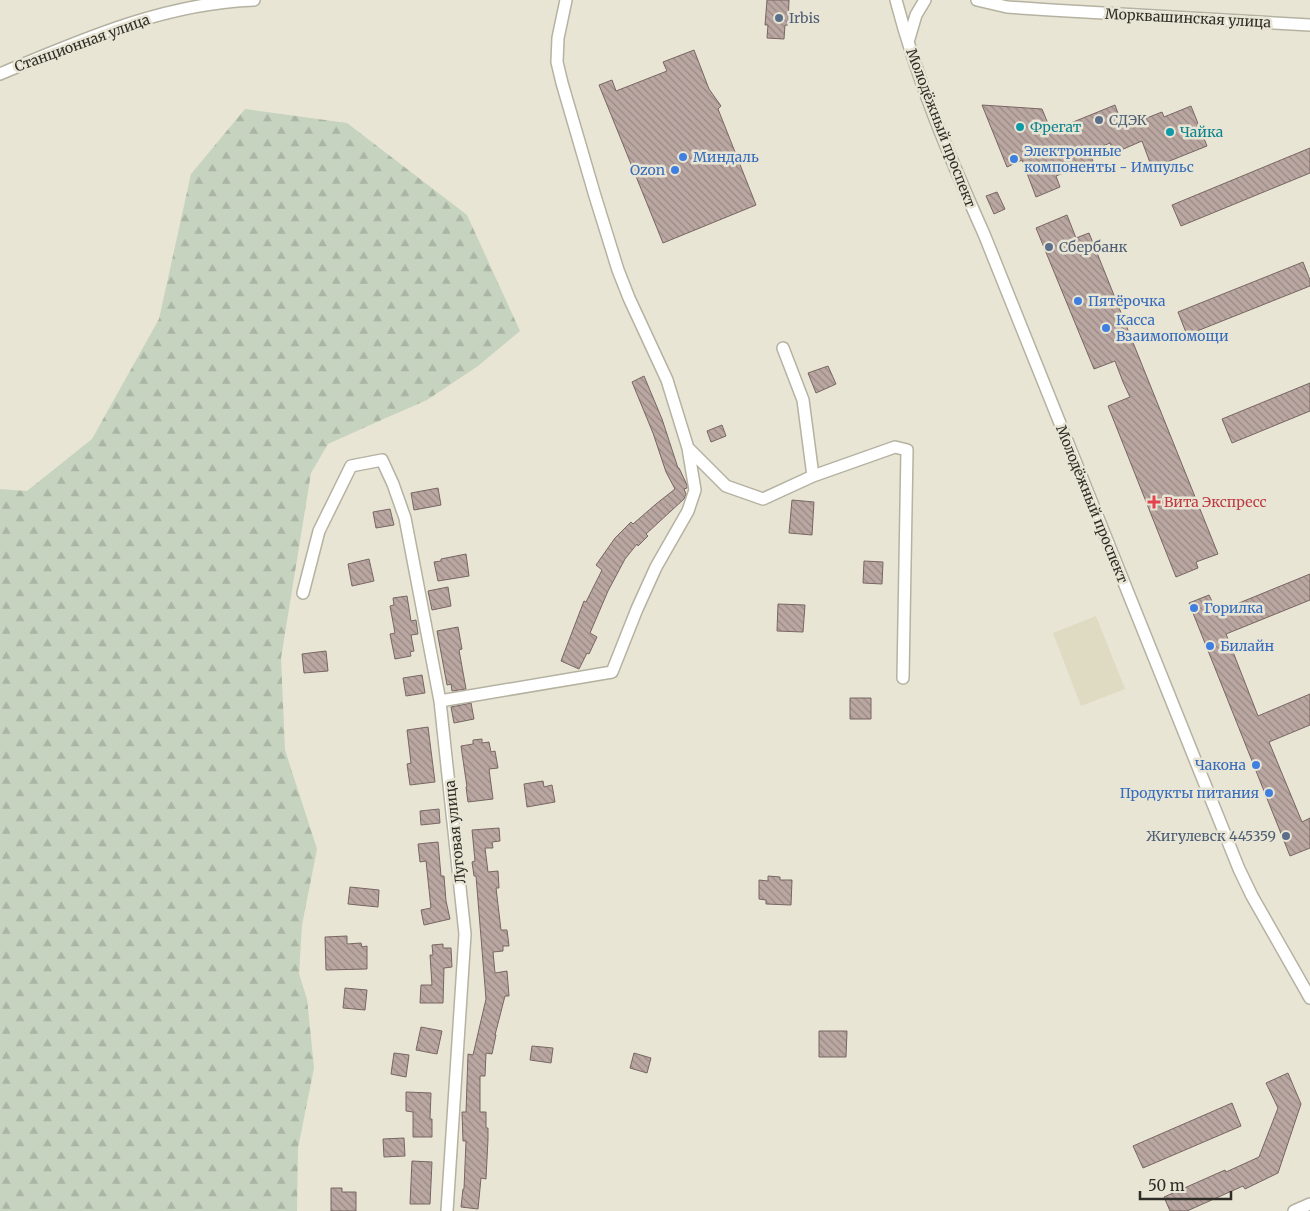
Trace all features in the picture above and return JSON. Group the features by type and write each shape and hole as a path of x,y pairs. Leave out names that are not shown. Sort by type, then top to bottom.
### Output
{"street":[{"name":"Станционная улица","path":"0,74 78,42 140,20 212,4 254,0"},
{"path":"440,702 612,672 656,567 688,511 695,490 688,448 667,380 618,270 562,83 557,62 558,38 566,0"},
{"name":"Молодёжный проспект","path":"896,0 908,42 945,146 987,243 1239,870 1310,998"},
{"path":"908,42 916,15 925,0"},
{"name":"Морквашинская улица","path":"977,0 1007,7 1310,25"},
{"path":"783,348 803,400 814,476"},
{"path":"688,448 726,486 763,499 814,476 895,447 908,450 903,678"},
{"name":"Луговая улица","path":"303,593 320,531 352,466 382,460 405,518 440,702 465,934 447,1211"},
{"path":"1294,1211 1310,1204"}],"shaded area":[{"path":"1096,616 1125,689 1081,706 1053,633"}],"green space":[{"path":"245,109 347,123 467,215 520,331 478,366 427,400 328,444 311,473 281,658 285,750 317,849 302,925 299,974 307,999 314,1068 298,1148 297,1211 0,1211 0,489 27,491 92,439 159,319 191,174"}],"building":[{"path":"767,0 789,0 788,25 785,25 784,39 767,38 768,25 765,25"},
{"name":"Миндаль","path":"694,50 709,89 721,106 718,109 756,205 663,243 599,85 612,80 616,91 667,71 663,62"},
{"path":"982,105 1042,109 1051,131 1115,105 1120,119 1131,115 1134,123 1162,112 1164,117 1191,106 1207,146 1152,168 1142,141 1114,153 1110,143 1089,152 1093,161 1056,176 1060,187 1036,197 1022,160 1007,167"},
{"path":"1310,148 1310,173 1181,226 1172,205"},
{"path":"997,192 1005,209 994,214 986,196"},
{"path":"1067,215 1076,238 1089,233 1218,554 1196,562 1198,568 1176,577 1108,406 1130,397 1115,361 1094,369 1036,228"},
{"path":"1303,262 1310,280 1310,286 1187,335 1178,312"},
{"path":"828,366 836,384 816,393 808,373"},
{"path":"644,376 662,419 678,468 687,485 687,488 684,489 686,494 684,499 646,534 648,536 638,546 637,544 625,559 608,591 590,633 597,637 579,669 561,661 584,601 586,602 602,570 596,565 615,538 631,522 633,524 675,489 666,472 653,433 632,382"},
{"path":"1310,383 1310,411 1232,443 1222,419"},
{"path":"722,425 726,436 711,442 707,431"},
{"path":"438,488 441,505 414,510 411,493"},
{"path":"792,500 814,502 812,535 789,533"},
{"path":"390,509 394,525 376,528 373,512"},
{"path":"466,554 469,576 438,581 434,562"},
{"path":"369,559 374,581 352,586 348,564"},
{"path":"864,561 883,562 882,584 863,583"},
{"path":"1310,574 1310,600 1226,634 1258,716 1310,694 1310,725 1269,742 1302,822 1310,818 1310,848 1290,856 1189,603 1209,595 1217,612"},
{"path":"448,587 451,606 432,610 428,591"},
{"path":"407,596 411,621 416,620 418,634 411,635 414,651 410,652 411,656 395,659 390,634 395,633 390,606 394,605 393,598"},
{"path":"778,604 805,605 803,632 777,631"},
{"path":"458,627 462,649 459,650 466,689 452,691 451,684 447,685 437,631"},
{"path":"326,651 328,671 304,673 302,654"},
{"path":"422,675 425,693 406,696 403,678"},
{"path":"850,698 871,698 871,719 850,719"},
{"path":"471,703 474,719 454,723 451,707"},
{"path":"428,727 435,782 410,785 407,764 411,763 407,730"},
{"path":"482,739 482,743 489,742 491,752 495,751 498,768 489,769 493,799 468,802 461,746 473,744 473,740"},
{"path":"543,781 544,787 552,785 555,802 527,807 524,784"},
{"path":"439,809 440,823 421,825 420,811"},
{"path":"499,828 500,841 492,842 493,848 485,848 488,872 498,871 499,888 496,888 501,930 507,930 509,946 503,946 503,951 493,952 495,973 507,971 509,996 505,996 492,1054 486,1053 485,1076 480,1076 480,1112 486,1112 488,1139 486,1179 481,1178 478,1209 461,1207 464,1189 466,1141 463,1141 462,1112 466,1112 468,1054 473,1055 486,999 476,876 474,876 472,862 475,861 472,830"},
{"path":"438,842 441,876 444,876 450,919 424,925 421,910 431,908 426,861 420,862 418,844"},
{"path":"768,876 780,877 780,880 792,880 791,905 766,904 766,900 759,899 759,880 768,881"},
{"path":"350,887 379,890 378,907 348,904"},
{"path":"347,936 347,944 361,943 362,947 367,946 367,969 326,970 325,937"},
{"path":"443,944 443,948 451,948 452,967 444,968 443,1003 420,1003 421,985 432,985 430,955 433,955 432,945"},
{"path":"345,988 367,990 365,1010 343,1008"},
{"path":"421,1027 442,1031 437,1054 416,1050"},
{"path":"819,1031 847,1031 846,1057 819,1057"},
{"path":"532,1046 553,1048 551,1063 530,1060"},
{"path":"394,1053 409,1055 406,1077 391,1074"},
{"path":"634,1053 651,1058 647,1073 630,1068"},
{"path":"1288,1073 1301,1104 1278,1173 1245,1189 1243,1186 1187,1211 1170,1211 1164,1197 1259,1157 1278,1108 1266,1083"},
{"path":"406,1092 431,1093 430,1119 432,1119 432,1137 413,1137 413,1112 406,1111"},
{"path":"1232,1103 1241,1126 1143,1168 1133,1146"},
{"path":"404,1138 405,1156 384,1157 383,1139"},
{"path":"412,1161 432,1162 430,1204 410,1204"},
{"path":"331,1188 342,1188 342,1192 356,1192 356,1211 331,1211"}],"place":[{"name":"Irbis","path":"779,18"},
{"name":"СДЭК","path":"1099,120"},
{"name":"Фрегат","path":"1020,127"},
{"name":"Чайка","path":"1170,132"},
{"name":"Миндаль","path":"683,157"},
{"name":"Электронные компоненты - Импульс","path":"1014,159"},
{"name":"Ozon","path":"675,170"},
{"name":"Сбербанк","path":"1049,247"},
{"name":"Пятёрочка","path":"1078,301"},
{"name":"Касса Взаимопомощи","path":"1106,328"},
{"name":"Вита Экспресс","path":"1154,502"},
{"name":"Горилка","path":"1194,608"},
{"name":"Билайн","path":"1210,646"},
{"name":"Чакона","path":"1256,765"},
{"name":"Продукты питания","path":"1269,793"},
{"name":"Жигулевск 445359","path":"1286,836"}]}
